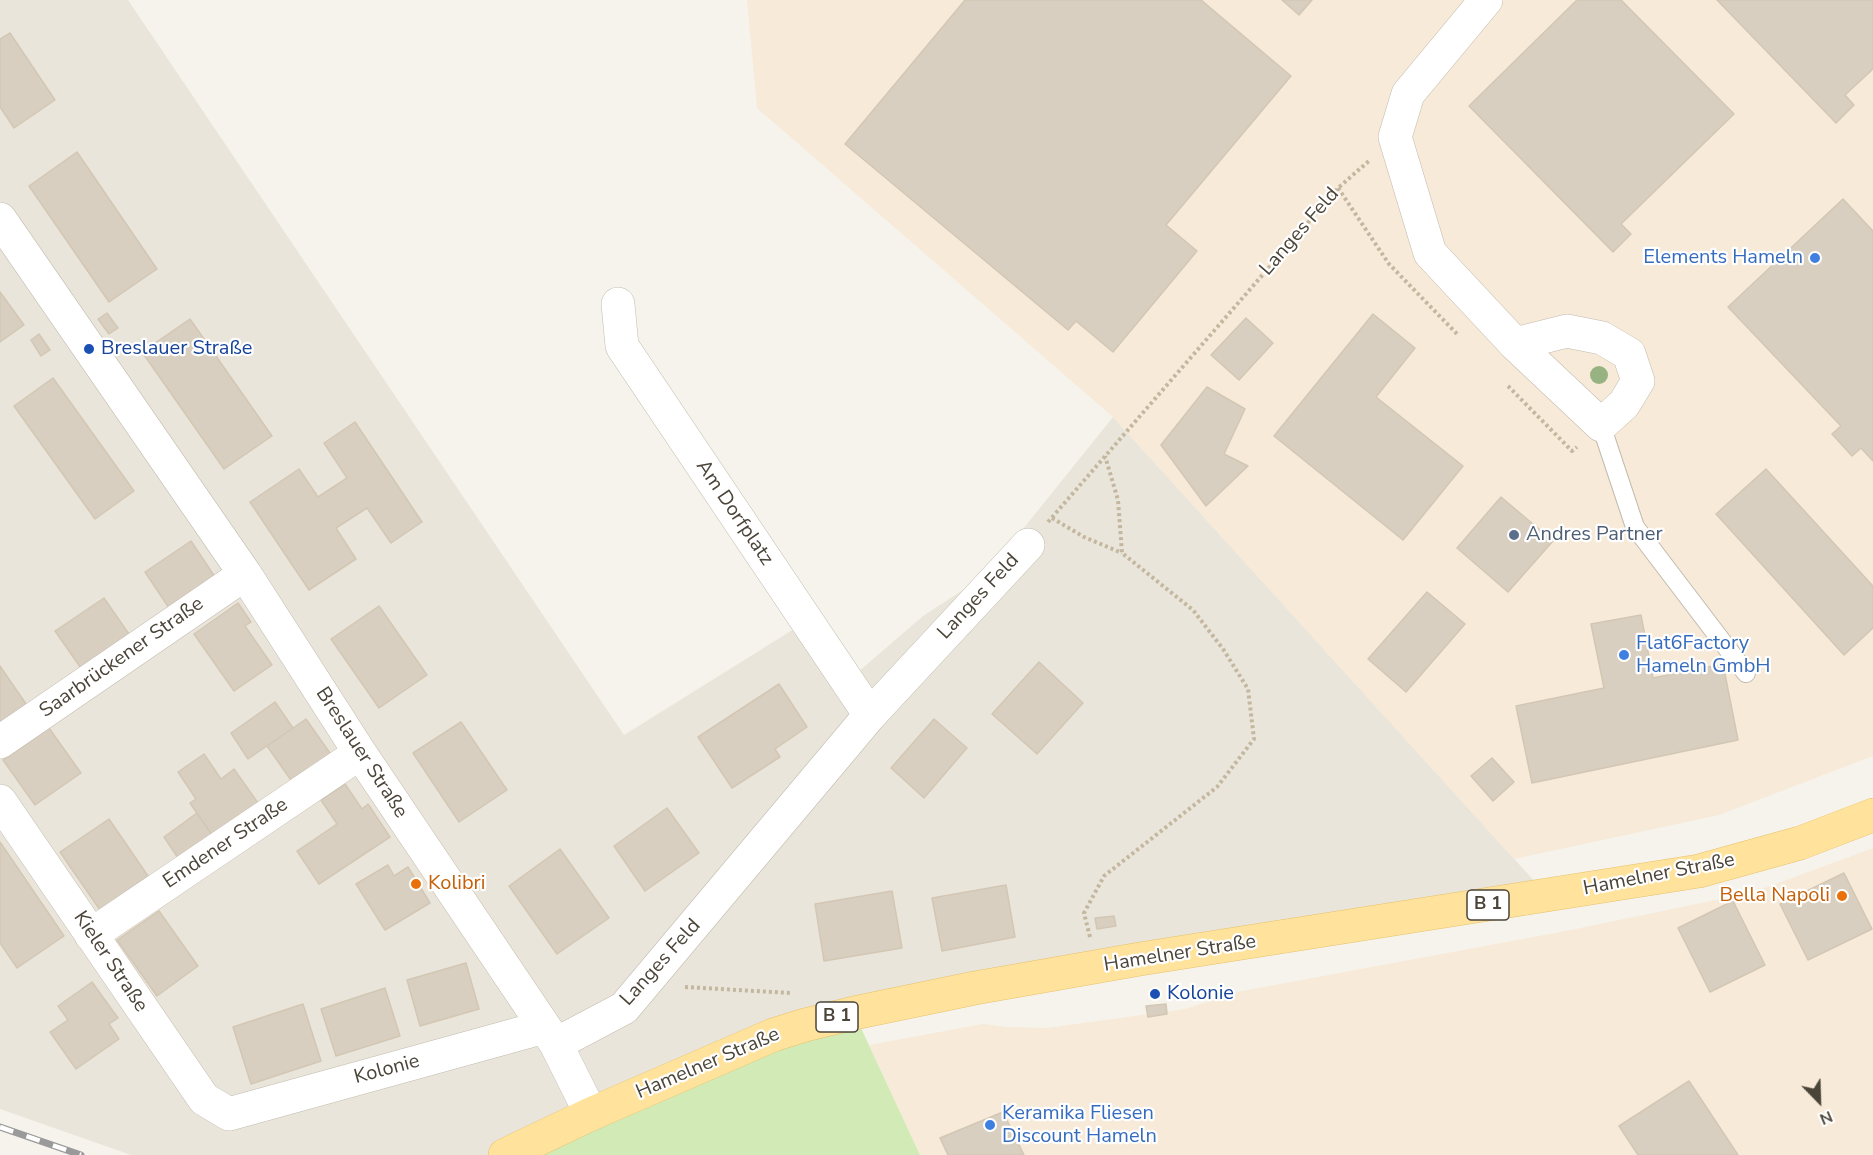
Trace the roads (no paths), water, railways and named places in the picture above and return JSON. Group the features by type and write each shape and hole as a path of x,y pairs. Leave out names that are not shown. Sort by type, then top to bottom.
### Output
{"main road":[{"name":"Hamelner Straße","path":"505,1155 591,1114 773,1035 805,1025 975,988 1699,871 1800,843 1873,815"}],"street":[{"path":"1486,0 1408,94 1395,137 1430,253 1515,344 1601,425 1624,404 1638,381 1629,354 1602,338 1567,331 1515,344"},
{"name":"Breslauer Straße","path":"0,219 245,574 360,753 550,1035 591,1114"},
{"name":"Am Dorfplatz","path":"618,304 622,346 870,715"},
{"name":"Langes Feld","path":"550,1035 624,1008 870,715 1028,545"},
{"name":"Saarbrückener Straße","path":"0,742 245,574"},
{"name":"Emdener Straße","path":"91,934 360,753"},
{"name":"Kieler Straße","path":"0,801 204,1099 229,1114"},
{"name":"Kolonie","path":"229,1114 550,1035"}],"lane":[{"path":"1601,425 1635,528 1746,673"}],"railway":[{"path":"0,1127 81,1155"}],"place":[{"name":"Elements Hameln","path":"1815,258"},
{"name":"Breslauer Straße","path":"89,349"},
{"name":"Andres Partner","path":"1514,535"},
{"name":"Flat6Factory Hameln GmbH","path":"1624,655"},
{"name":"Kolibri","path":"416,884"},
{"name":"Bella Napoli","path":"1842,896"},
{"name":"Kolonie","path":"1155,994"},
{"name":"Keramika Fliesen Discount Hameln","path":"990,1125"}]}
